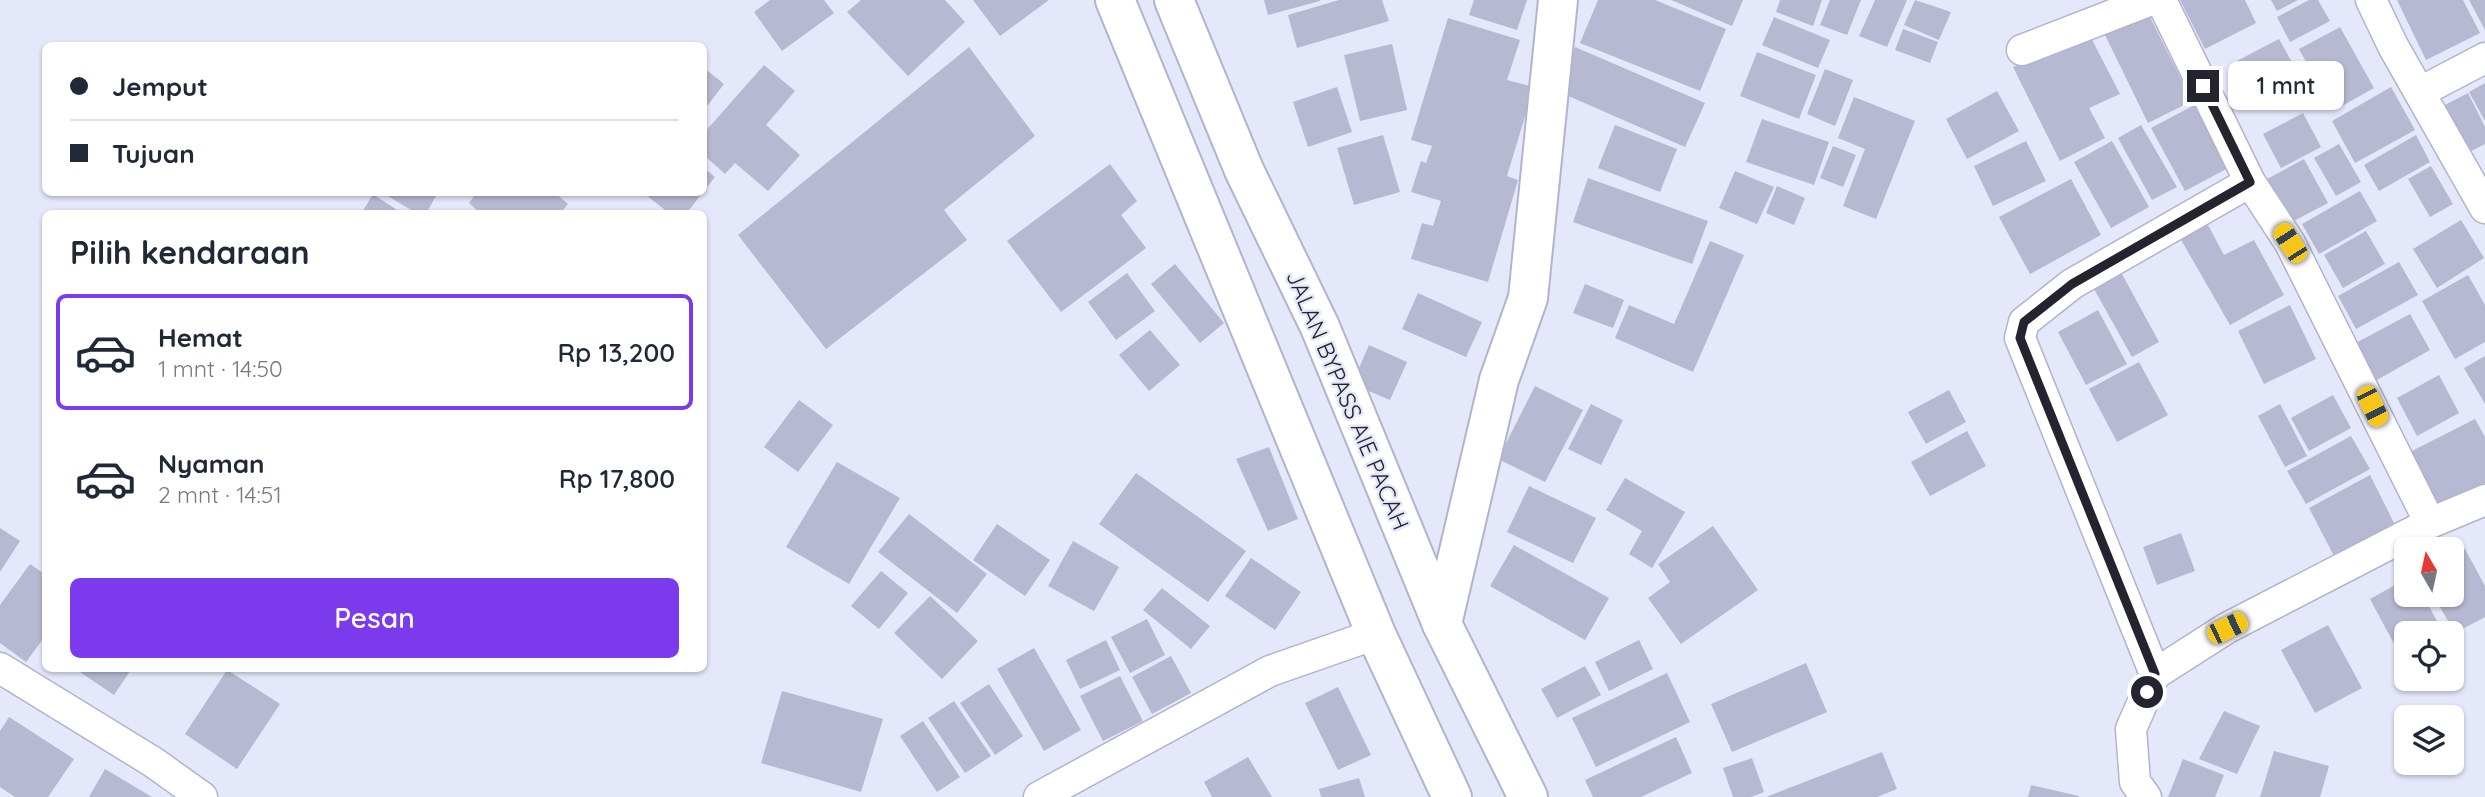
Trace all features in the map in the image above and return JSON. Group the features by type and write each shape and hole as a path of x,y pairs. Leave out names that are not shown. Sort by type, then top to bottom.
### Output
{"main road":[{"path":"1115,0 1376,634 1452,797"},
{"name":"JALAN BYPASS AIE PACAH","path":"1174,0 1244,170 1320,327 1442,624 1528,797"},
{"path":"1442,624 1499,380 1528,298 1558,0"}],"street":[{"path":"2022,50 2151,0"},
{"path":"2161,0 2250,182 2290,243 2430,523"},
{"path":"2371,0 2485,208"},
{"path":"2420,92 2485,58"},
{"path":"2155,674 2020,338 2024,322 2072,284 2250,182"},
{"path":"2146,797 2135,782 2131,729 2155,674 2227,628 2430,523 2485,500"},
{"path":"1039,797 1270,671 1376,634"},
{"path":"0,668 153,762 202,797"}],"building":[{"path":"770,0 824,0 834,13 782,51 754,12"},
{"path":"861,0 945,0 965,22 908,76 847,12"},
{"path":"973,0 1049,0 1000,36"},
{"path":"1264,0 1320,0 1320,1 1268,15"},
{"path":"1339,0 1382,0 1389,21 1297,48 1288,15"},
{"path":"1474,0 1527,0 1517,30 1469,15"},
{"path":"1598,0 1655,0 1726,29 1700,91 1580,43"},
{"path":"1671,0 1743,0 1732,26"},
{"path":"1780,0 1822,0 1813,26 1776,12"},
{"path":"1830,0 1861,0 1847,35 1820,25"},
{"path":"1875,0 1907,0 1887,47 1859,36"},
{"path":"1915,0 1951,12 1939,40 1904,25"},
{"path":"2180,0 2245,0 2256,23 2205,49"},
{"path":"2271,0 2298,0 2277,11"},
{"path":"2309,0 2318,0 2330,21 2290,42 2277,17"},
{"path":"2397,0 2463,0 2480,33 2426,60"},
{"path":"2469,0 2485,0 2485,30"},
{"path":"2148,13 2192,101 2148,123 2105,35"},
{"path":"1774,17 1830,40 1818,68 1762,45"},
{"path":"1448,18 1520,40 1507,80 1534,87 1507,176 1518,180 1488,282 1411,259 1422,223 1433,226 1441,201 1411,192 1421,161 1426,163 1432,146 1411,140"},
{"path":"2340,27 2374,88 2333,111 2299,49"},
{"path":"1903,29 1938,42 1930,63 1895,50"},
{"path":"2087,30 2120,94 2089,108 2105,138 2060,161 2013,67"},
{"path":"2279,39 2298,73 2251,98 2233,63"},
{"path":"1392,44 1407,110 1360,121 1344,55"},
{"path":"969,47 1035,136 944,210 967,240 826,349 738,235"},
{"path":"1575,47 1705,103 1685,147 1557,91"},
{"path":"1757,52 1816,75 1799,119 1740,96"},
{"path":"764,65 795,91 766,125 800,155 768,191 735,163 725,174 707,158 707,130"},
{"path":"1825,69 1853,80 1835,126 1807,114"},
{"path":"707,70 724,84 707,106"},
{"path":"2485,83 2485,121 2469,92"},
{"path":"1337,87 1352,132 1308,147 1293,102"},
{"path":"2391,87 2415,130 2355,163 2332,121"},
{"path":"1997,91 2019,131 1967,159 1946,119"},
{"path":"2468,93 2485,127 2485,144 2465,154 2441,107"},
{"path":"1854,97 1915,121 1876,219 1843,206 1865,149 1838,138"},
{"path":"2198,103 2232,166 2185,191 2151,128"},
{"path":"2303,113 2321,147 2281,168 2263,134"},
{"path":"1762,119 1829,142 1814,185 1746,162"},
{"path":"1615,125 1677,149 1660,192 1598,168"},
{"path":"2141,125 2177,187 2152,200 2118,138"},
{"path":"1383,135 1400,192 1354,205 1337,148"},
{"path":"2416,135 2430,162 2379,191 2364,165"},
{"path":"2026,141 2046,181 1993,206 1974,166"},
{"path":"2112,141 2149,207 2111,228 2074,162"},
{"path":"2339,144 2361,182 2336,196 2314,158"},
{"path":"1833,146 1856,155 1843,187 1820,178"},
{"path":"2304,159 2328,203 2290,223 2267,179"},
{"path":"1110,164 1137,201 1121,215 1146,248 1061,312 1007,241"},
{"path":"2431,166 2453,204 2430,217 2408,179"},
{"path":"707,170 715,177 707,187"},
{"path":"1735,171 1774,187 1757,224 1719,208"},
{"path":"1588,178 1708,221 1692,264 1573,222"},
{"path":"2071,179 2101,235 2030,274 1999,217"},
{"path":"1777,186 1805,198 1794,225 1766,213"},
{"path":"2360,191 2377,221 2319,254 2302,224"},
{"path":"372,196 376,196 397,210 363,210"},
{"path":"388,196 436,196 428,210 411,210"},
{"path":"474,196 559,196 568,204 563,210 477,210 469,203"},
{"path":"647,196 700,196 689,210 665,210"},
{"path":"2461,220 2484,258 2437,288 2413,249"},
{"path":"2208,225 2224,255 2254,240 2284,295 2230,325 2180,238"},
{"path":"2366,231 2385,264 2343,288 2324,255"},
{"path":"1710,241 1744,255 1693,372 1615,338 1629,305 1674,324"},
{"path":"2399,262 2418,295 2356,329 2338,296"},
{"path":"1175,264 1224,323 1200,343 1151,284"},
{"path":"1127,273 1155,311 1116,340 1088,302"},
{"path":"2122,274 2159,342 2132,357 2094,289"},
{"path":"2468,275 2485,305 2485,342 2455,359 2422,301"},
{"path":"1585,284 1624,300 1613,328 1573,313"},
{"path":"1418,293 1482,322 1466,357 1402,329"},
{"path":"2290,305 2316,359 2264,384 2238,331"},
{"path":"2098,310 2127,364 2086,385 2058,332"},
{"path":"2410,314 2430,350 2375,381 2354,344"},
{"path":"1150,330 1180,365 1149,391 1119,355"},
{"path":"1369,345 1407,362 1390,400 1352,384"},
{"path":"2485,356 2485,404 2464,368"},
{"path":"2139,362 2168,415 2117,442 2089,389"},
{"path":"2439,375 2459,413 2417,436 2397,398"},
{"path":"1535,386 1583,410 1545,482 1498,459"},
{"path":"1949,390 1966,422 1926,444 1908,412"},
{"path":"2333,395 2351,428 2309,451 2291,418"},
{"path":"799,400 833,425 798,472 764,447"},
{"path":"1591,404 1623,420 1601,465 1568,449"},
{"path":"2280,404 2307,456 2285,467 2258,416"},
{"path":"2475,419 2485,437 2485,483 2439,507 2410,452"},
{"path":"1967,431 1986,466 1930,496 1911,462"},
{"path":"2351,436 2370,469 2306,504 2287,471"},
{"path":"1269,447 1298,519 1268,531 1236,459"},
{"path":"837,462 900,498 849,584 786,547"},
{"path":"1136,473 1246,551 1208,602 1099,524"},
{"path":"2370,475 2396,527 2335,558 2309,508"},
{"path":"1625,478 1685,512 1652,568 1629,554 1642,531 1606,510"},
{"path":"1529,486 1596,518 1573,563 1507,532"},
{"path":"909,514 987,574 957,613 878,552"},
{"path":"997,524 1050,560 1025,596 973,560"},
{"path":"1713,526 1758,590 1681,644 1648,598 1670,582 1658,564"},
{"path":"0,528 20,541 0,572"},
{"path":"2181,533 2195,571 2157,585 2143,547"},
{"path":"1073,541 1119,567 1094,611 1048,586"},
{"path":"1514,545 1609,598 1585,640 1490,586"},
{"path":"2464,550 2485,586 2485,617 2464,628 2464,621 2448,621 2440,607 2464,607"},
{"path":"1251,558 1301,592 1275,630 1225,596"},
{"path":"30,564 42,572 42,640 26,662 0,643 0,605"},
{"path":"881,571 908,593 879,629 851,606"},
{"path":"2394,586 2394,607 2429,607 2437,621 2394,621 2394,644 2370,599"},
{"path":"1162,588 1210,626 1191,649 1143,610"},
{"path":"930,596 978,641 942,679 894,633"},
{"path":"1147,619 1165,655 1130,673 1111,637"},
{"path":"2328,625 2362,688 2315,713 2281,650"},
{"path":"1106,640 1120,670 1080,689 1066,660"},
{"path":"1639,640 1653,669 1609,691 1595,662"},
{"path":"1034,648 1081,730 1044,751 997,669"},
{"path":"1171,656 1191,693 1152,714 1132,677"},
{"path":"1806,663 1827,712 1732,752 1711,704"},
{"path":"1585,666 1601,695 1557,718 1541,689"},
{"path":"80,672 129,672 114,695"},
{"path":"226,672 230,672 280,704 237,769 185,734"},
{"path":"1667,673 1690,722 1596,767 1572,718"},
{"path":"1120,676 1143,721 1103,741 1080,696"},
{"path":"989,684 1023,736 995,755 960,703"},
{"path":"1338,687 1371,755 1338,770 1305,703"},
{"path":"782,691 883,719 861,792 761,763"},
{"path":"954,701 991,756 965,773 928,718"},
{"path":"2224,711 2260,726 2237,774 2199,759"},
{"path":"9,717 74,759 48,797 15,797 0,787 0,731"},
{"path":"923,721 960,777 937,792 900,736"},
{"path":"1676,737 1692,773 1641,797 1593,797 1585,780"},
{"path":"2274,751 2329,766 2320,797 2260,797"},
{"path":"1882,752 1897,789 1877,797 1766,797"},
{"path":"1248,757 1272,797 1212,797 1204,782"},
{"path":"1752,758 1764,792 1751,797 1733,797 1723,768"},
{"path":"2183,759 2224,775 2215,797 2168,797"},
{"path":"105,769 152,797 89,797"},
{"path":"1359,778 1365,797 1321,797 1319,789"},
{"path":"2031,785 2079,796 2079,797 2028,797"}],"route":[{"path":"2147,692 2155,674 2020,338 2024,322 2072,284 2155,234 2250,182 2203,86"}]}
